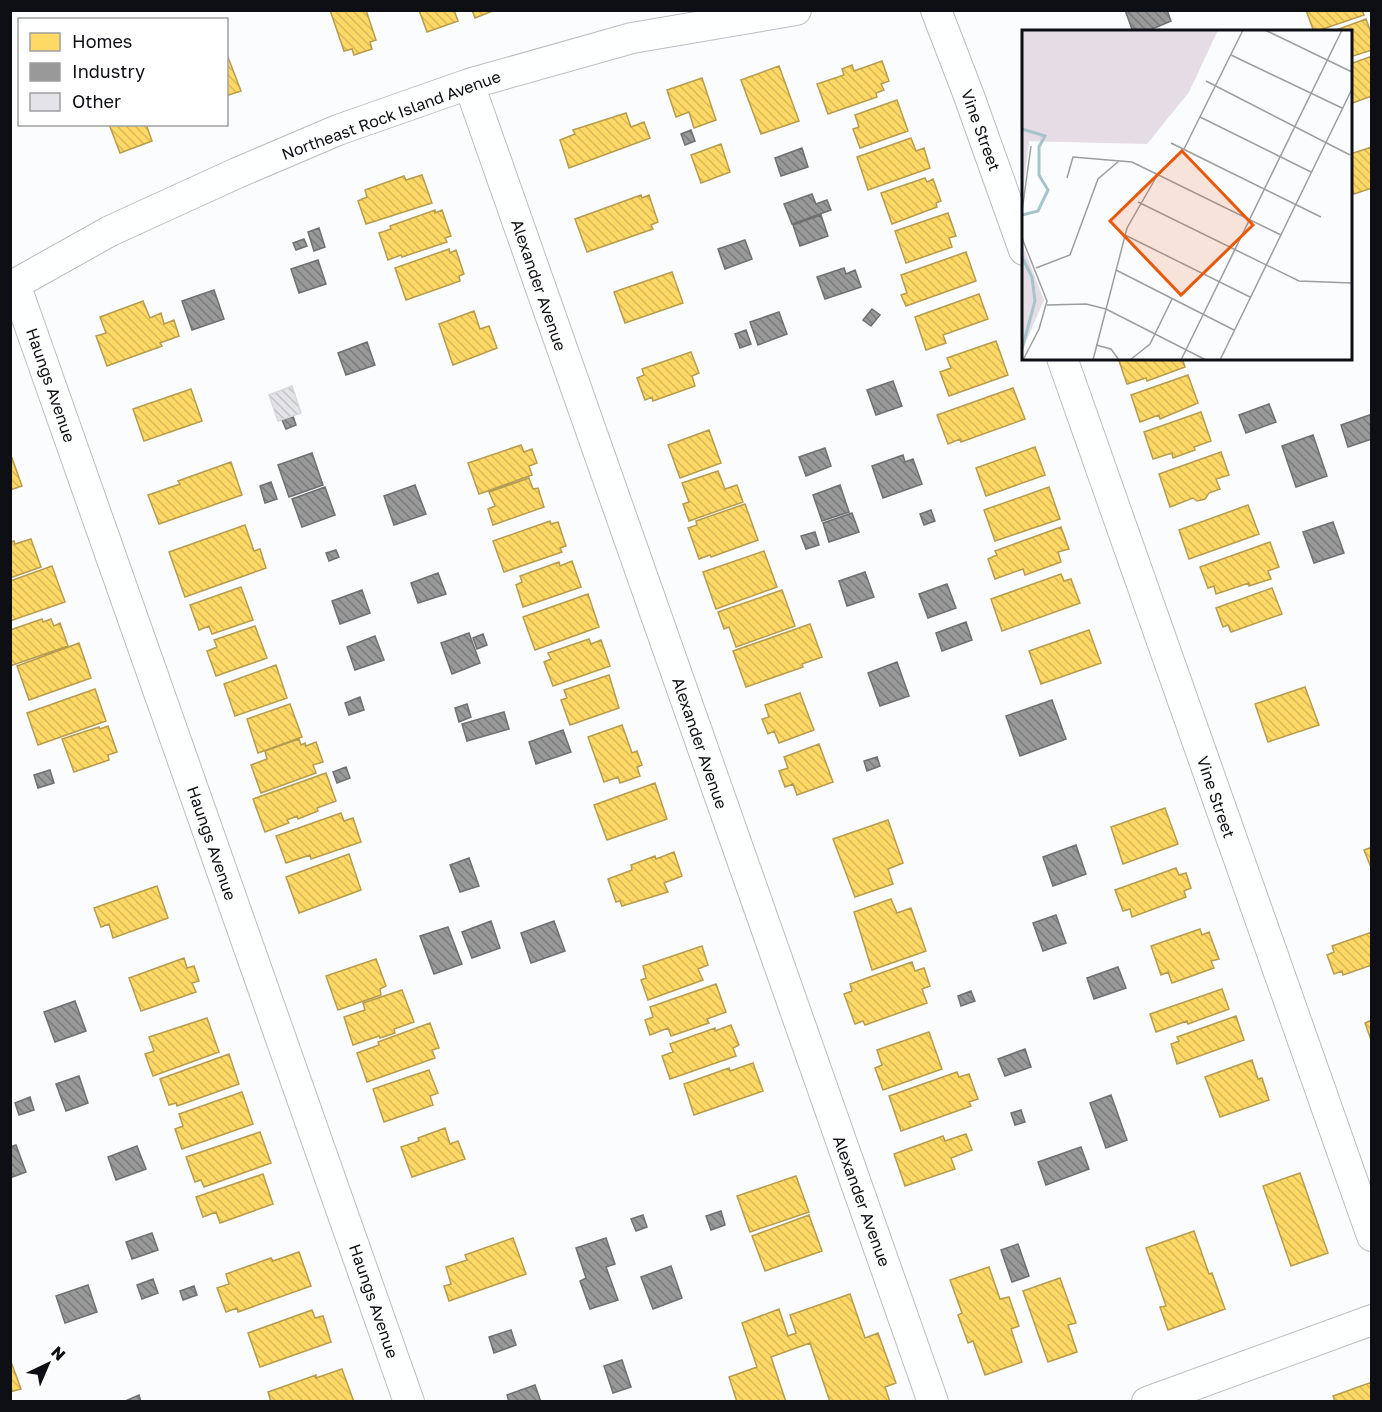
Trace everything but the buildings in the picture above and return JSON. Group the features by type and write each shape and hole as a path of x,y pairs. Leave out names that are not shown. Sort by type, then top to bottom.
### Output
{"street":[{"name":"Northeast Rock Island Avenue","path":"13,286 110,231 286,151 468,84 632,38 796,10"},
{"name":"Vine Street","path":"936,10 1022,247"},
{"name":"Alexander Avenue","path":"468,84 933,1401"},
{"name":"Haungs Avenue","path":"13,286 409,1401"},
{"name":"Vine Street","path":"1063,360 1371,1236"},
{"path":"1147,1401 1371,1320"}]}
